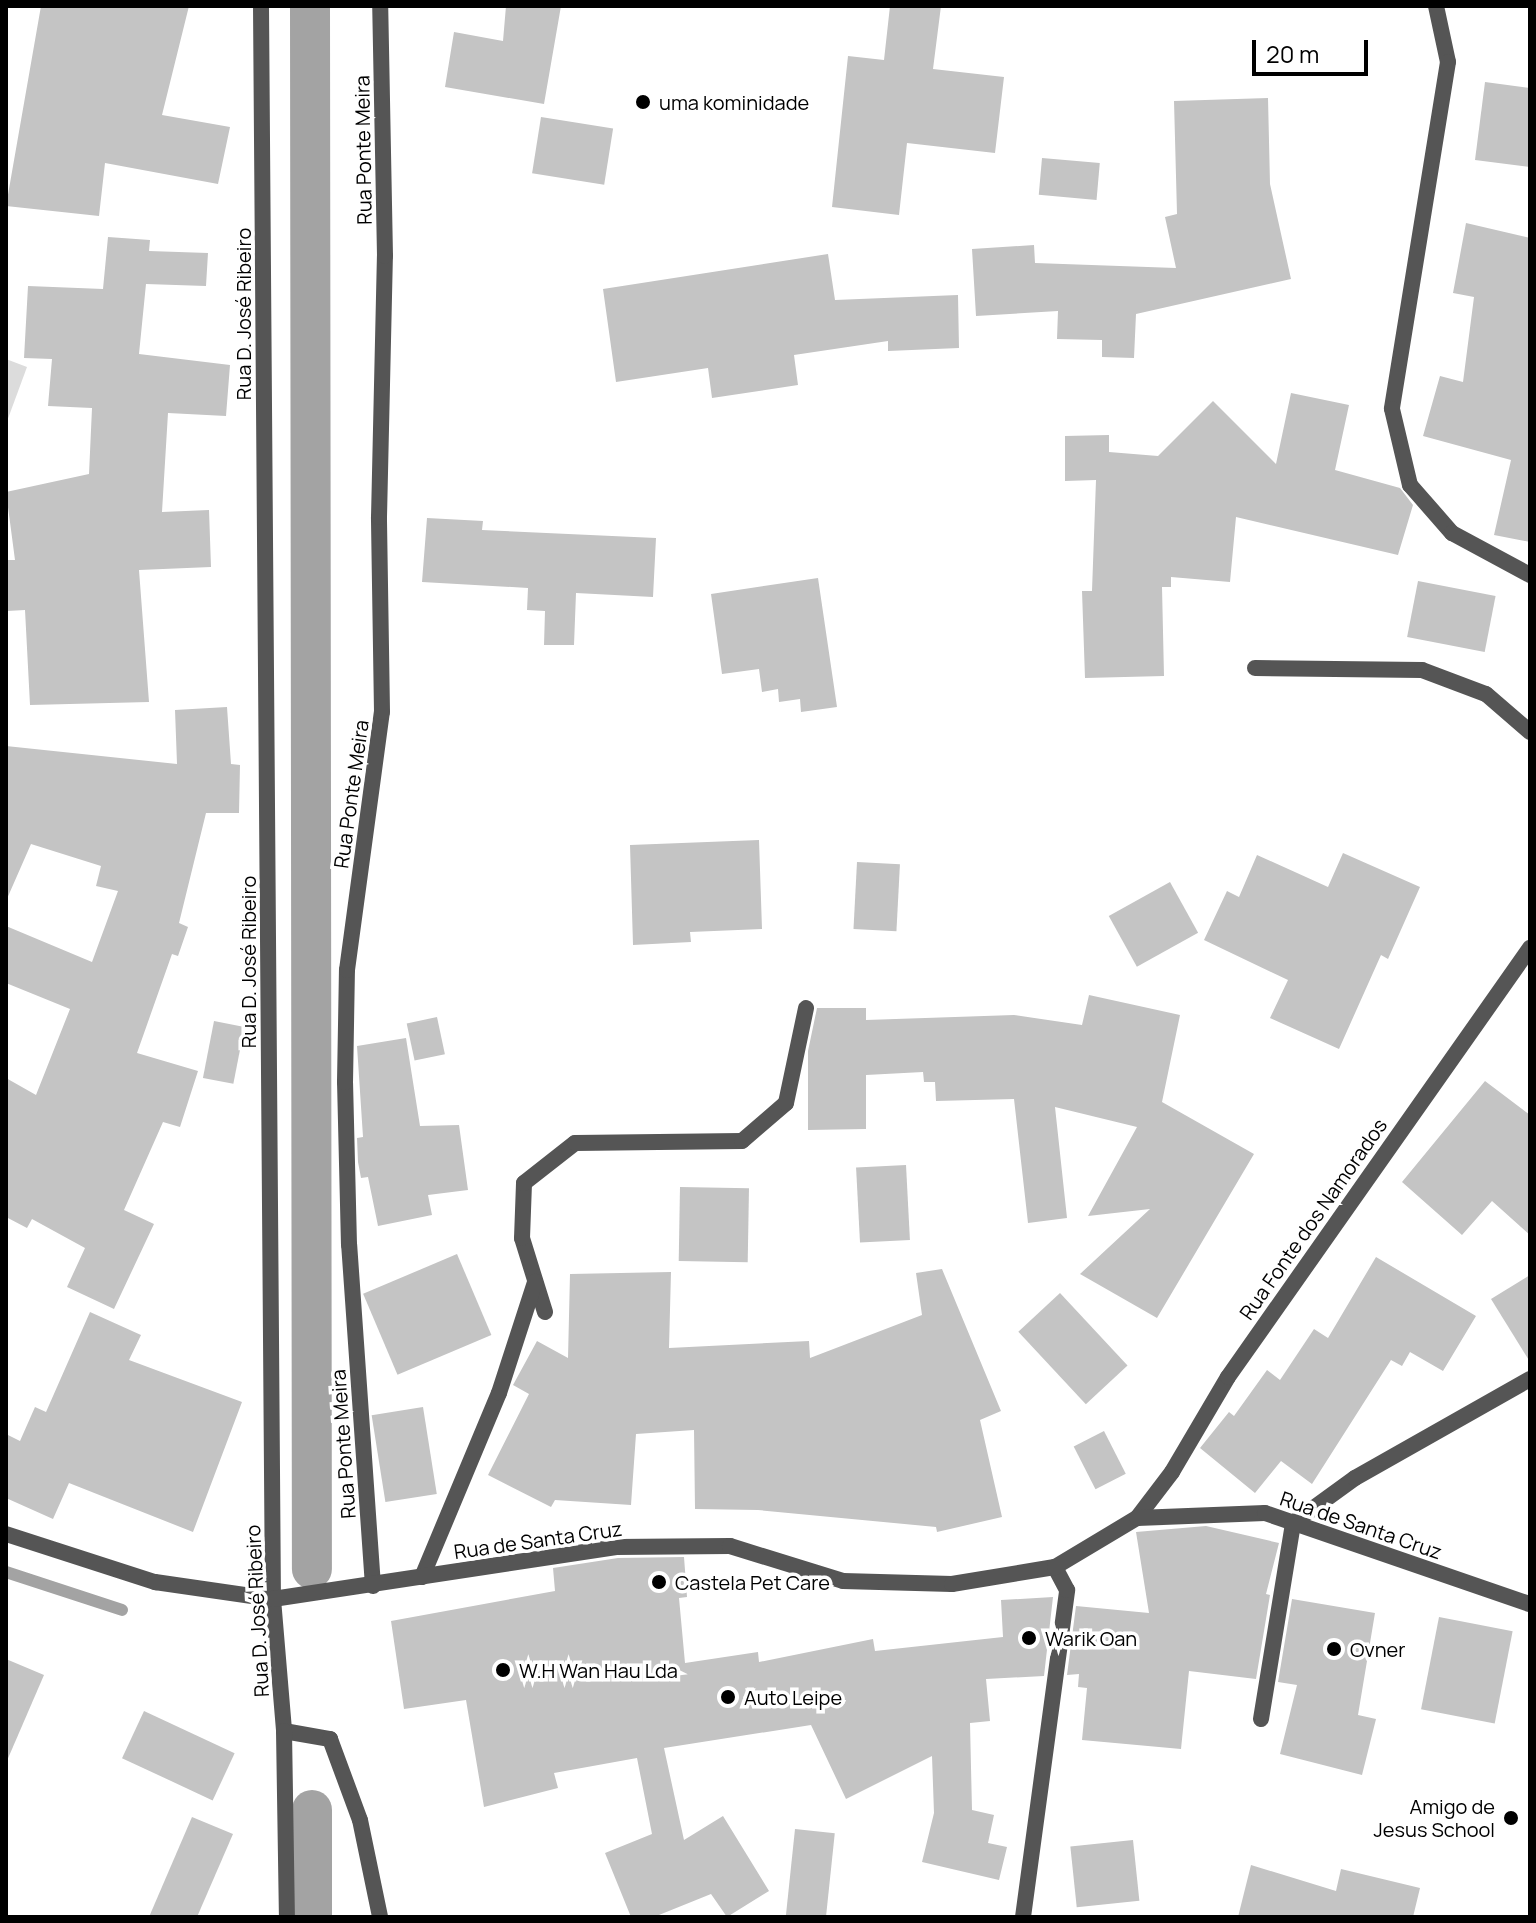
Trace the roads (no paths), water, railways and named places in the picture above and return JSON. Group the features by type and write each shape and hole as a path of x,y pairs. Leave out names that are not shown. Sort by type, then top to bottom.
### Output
{"street":[{"name":"Rua D. José Ribeiro","path":"261,6 273,1599 284,1731 287,1917"},
{"name":"Rua Ponte Meira","path":"373,1586 349,1245 345,1082 347,970 382,712 379,517 385,256 380,6"},
{"path":"1436,6 1448,62 1392,409 1410,485 1452,533 1530,575"},
{"path":"1255,668 1422,670 1486,694 1530,732"},
{"name":"Rua Fonte dos Namorados","path":"1137,1518 1172,1472 1228,1377 1530,948"},
{"path":"545,1312 522,1238 524,1183 545,1162 575,1143 742,1141 786,1103 806,1008"},
{"path":"422,1577 499,1393 535,1282"},
{"path":"1261,1719 1293,1523 1355,1478 1530,1379"},
{"name":"Rua de Santa Cruz","path":"6,1534 155,1582 273,1599 616,1547 730,1546 843,1581 952,1584 1055,1567 1137,1518 1265,1513 1530,1604"},
{"path":"1023,1917 1067,1590 1055,1567"},
{"path":"284,1731 330,1739 360,1820 380,1917"}],"waterway":[{"path":"310,6 312,1569"},
{"path":"6,1572 122,1610"},
{"path":"312,1810 312,1917"}],"place":[{"name":"uma kominidade","path":"643,102"},
{"name":"Castela Pet Care","path":"659,1582"},
{"name":"Warik Oan","path":"1029,1638"},
{"name":"Ovner","path":"1334,1649"},
{"name":"W.H Wan Hau Lda","path":"503,1670"},
{"name":"Auto Leipe","path":"728,1697"},
{"name":"Amigo de Jesus School","path":"1511,1818"}]}
